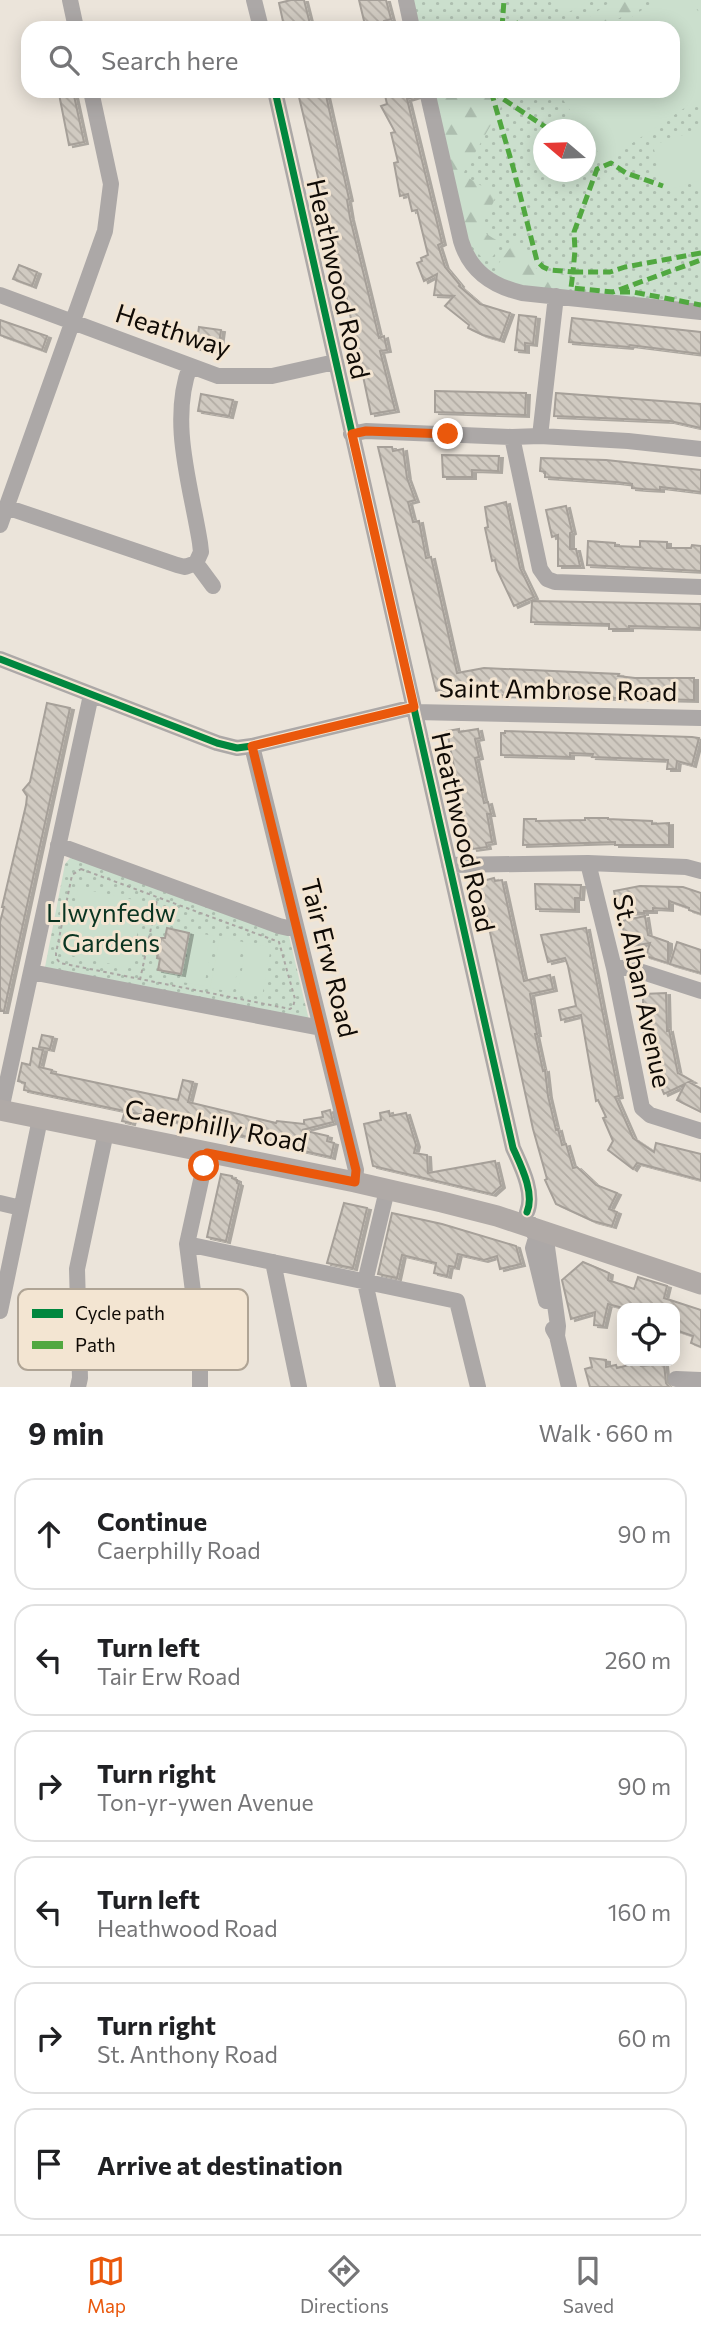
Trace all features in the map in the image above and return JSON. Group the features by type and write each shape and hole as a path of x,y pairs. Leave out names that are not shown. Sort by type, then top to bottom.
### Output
{"main road":[{"name":"Caerphilly Road","path":"0,1110 355,1182 489,1214 701,1284"}],"street":[{"path":"70,0 74,21"},
{"path":"254,0 259,21"},
{"path":"406,0 410,21"},
{"path":"0,525 6,507 8,478 101,244 110,199 109,171 93,98"},
{"name":"Heathwood Road","path":"277,98 513,1148 513,1169 520,1206 531,1226 533,1248 569,1387"},
{"path":"429,98 461,241 469,262 487,280 508,290 701,312"},
{"name":"Heathway","path":"0,295 218,376 260,377 335,362"},
{"path":"540,436 556,296"},
{"path":"6,507 177,565 185,567 195,563 201,552 180,419 190,366"},
{"path":"352,434 366,431 540,436 701,449"},
{"path":"512,437 540,569 547,579 555,582 701,587"},
{"path":"195,563 213,586"},
{"name":"Saint Ambrose Road","path":"0,659 228,746 252,746 414,709 701,718"},
{"path":"0,1110 7,1046 31,972 92,695"},
{"name":"Tair Erw Road","path":"252,746 356,1170 355,1182"},
{"path":"58,845 279,926 296,927"},
{"path":"449,865 588,863 686,867 701,872"},
{"name":"St. Alban Avenue","path":"588,863 614,968 642,1108 650,1115 701,1130"},
{"path":"614,968 629,968 701,990"},
{"path":"31,972 321,1028"},
{"path":"0,1311 40,1119"},
{"path":"78,1289 77,1269 106,1132"},
{"path":"193,1289 187,1244 207,1153"},
{"path":"387,1189 365,1282 388,1387"},
{"path":"0,1203 21,1208"},
{"path":"187,1244 457,1301 478,1387"},
{"path":"273,1262 299,1387"},
{"path":"676,1379 701,1380"}],"path":[{"path":"81,869 279,942 295,1003 290,1009 140,979 58,961 56,953 72,874 81,869"},
{"path":"138,988 159,888"}],"green space":[{"path":"409,0 701,0 701,309 527,291 476,265 432,98 680,98 680,21 414,21"},
{"path":"554,0 590,0 562,16"},
{"path":"613,0 647,0 615,21 584,21"},
{"path":"657,0 691,0 701,16 701,97 604,162 596,149 596,119 576,119 562,98 680,98 680,21 626,21"},
{"path":"434,98 510,98 501,107 463,174 495,198 482,226 484,231 497,240 495,253 491,258 484,260 470,244 460,221"},
{"path":"701,129 701,180 664,191 653,145"},
{"path":"513,244 524,245 531,255 532,266 543,272 562,273 569,279 564,290 523,288 498,277 496,267"},
{"name":"Llwynfedw Gardens","path":"74,857 289,936 309,1020 45,967 65,864"},
{"path":"78,888 144,902 130,968 64,954"},
{"path":"192,932 214,936 204,986 182,982"},
{"path":"220,937 243,942 233,992 210,988"},
{"path":"247,943 271,947 262,997 238,992"}],"building":[{"path":"304,0 309,21 283,21 279,3"},
{"path":"359,0 386,0 391,19 364,21"},
{"path":"60,98 75,98 84,142 69,145"},
{"path":"299,98 327,98 349,199 350,218 379,338 384,336 387,350 380,351 395,410 371,414"},
{"path":"386,98 410,98 407,99 442,243 438,245 445,267 459,286 480,304 510,313 500,340 468,328 469,325 445,306 454,296 434,295 437,274 424,281 417,263 428,255 417,210 412,211 408,194 400,196 394,163 398,162 391,133 395,132 381,106 387,104"},
{"path":"19,265 37,272 32,286 13,279"},
{"path":"519,315 536,317 533,344 525,343 525,351 515,350"},
{"path":"572,318 701,332 701,354 630,345 569,342"},
{"path":"0,320 47,336 42,350 0,335"},
{"path":"199,327 221,330 218,351 196,348"},
{"path":"435,391 526,393 525,415 435,412"},
{"path":"556,393 701,404 701,428 670,421 554,416"},
{"path":"201,394 233,400 229,416 198,411"},
{"path":"378,447 392,447 393,451 403,449 407,478 415,500 408,502 413,522 419,521 426,558 431,557 457,673 484,668 619,674 618,676 635,678 694,678 694,700 491,695 491,684 468,690 457,688 436,691"},
{"path":"442,455 499,456 498,471 472,470 472,477 443,477"},
{"path":"541,458 606,460 701,470 701,492 660,487 660,490 632,488 632,484 545,477 545,472 540,471"},
{"path":"506,502 520,568 534,597 514,606 495,560 492,561 485,528 488,527 485,507"},
{"path":"566,506 572,532 570,549 576,549 580,566 558,566 558,535 552,537 546,510"},
{"path":"588,541 615,543 615,546 640,547 640,541 667,542 667,548 701,546 701,571 587,565"},
{"path":"532,601 701,604 701,628 629,626 629,629 609,629 609,624 531,622"},
{"path":"47,703 70,708 4,1011 0,1011 2,907 26,805 27,796 23,790 30,782"},
{"path":"459,729 459,732 478,729 480,738 475,739 479,757 475,758 484,803 488,802 491,814 487,814 492,842 486,843 487,847 473,849 471,842 469,843 447,731"},
{"path":"505,731 699,738 692,765 677,761 676,769 667,769 668,760 592,757 593,754 570,753 570,757 501,755 501,733"},
{"path":"585,818 669,823 669,845 615,845 615,842 523,845 524,819 536,821"},
{"path":"494,878 495,881 502,880 524,981 550,975 553,989 530,994 535,1034 556,1130 558,1129 562,1145 566,1144 573,1168 577,1167 596,1185 617,1193 609,1209 617,1212 612,1226 593,1221 556,1204 545,1180 547,1179 533,1129 479,882"},
{"path":"535,884 581,885 580,898 575,898 575,910 536,909"},
{"path":"640,886 683,887 701,893 701,914 669,901 669,909 653,908 653,911 644,913 618,912 614,891"},
{"path":"645,916 648,935 668,942 668,963 646,956 650,943 626,947 622,921"},
{"path":"167,928 189,933 181,974 158,970 160,959 157,958 161,938 165,938"},
{"path":"586,928 619,1096 615,1097 633,1138 654,1152 656,1143 701,1154 701,1180 637,1163 633,1169 608,1150 613,1141 603,1118 606,1117 598,1100 596,1101 581,1015 561,1020 559,1010 576,1006 568,966 565,958 548,962 541,935"},
{"path":"677,942 701,950 701,973 670,964"},
{"path":"666,993 667,1031 669,1030 678,1074 701,1089 701,1112 677,1100 685,1084 664,1094 651,1063 643,1029 643,994"},
{"path":"42,1035 53,1037 50,1049 39,1047"},
{"path":"33,1048 43,1050 39,1067 52,1070 51,1073 178,1100 183,1080 193,1082 188,1102 276,1123 304,1124 304,1120 323,1117 322,1112 330,1110 333,1122 302,1130 328,1136 327,1141 334,1143 331,1157 134,1113 131,1123 122,1121 125,1111 24,1090 25,1083 18,1081 22,1063 30,1065"},
{"path":"389,1111 390,1116 406,1113 416,1145 414,1153 427,1155 428,1173 495,1161 501,1186 492,1194 373,1166 364,1124 381,1120 380,1113"},
{"path":"221,1174 232,1176 239,1184 226,1241 207,1237"},
{"path":"344,1203 367,1208 353,1268 327,1263"},
{"path":"392,1213 442,1224 516,1246 521,1264 500,1269 497,1256 484,1260 458,1254 455,1267 449,1266 447,1276 434,1273 436,1263 402,1255 397,1278 378,1274"},
{"path":"583,1262 609,1273 608,1280 634,1289 638,1277 667,1286 664,1298 679,1303 617,1303 617,1306 608,1304 603,1326 594,1325 595,1312 571,1319 562,1280"},
{"path":"680,1303 701,1310 701,1347 691,1343 693,1336 680,1332"},
{"path":"590,1358 606,1360 606,1367 664,1366 669,1387 590,1387 585,1369 592,1367"}],"marked path":[{"path":"502,21 504,0"},
{"path":"493,98 537,261 543,267 573,272 574,232 597,169 611,163 626,173 663,186"},
{"path":"502,98 533,119"},
{"path":"701,253 610,272 573,272 571,288 613,292 701,260"},
{"path":"620,292 701,305"}],"cycle path":[{"path":"277,98 513,1148 528,1188 527,1212"},
{"path":"0,659 217,743 237,748 414,707"}],"route":[{"path":"204,1166 207,1153 355,1182 356,1170 252,746 414,707 352,434 366,431 448,434"}]}
